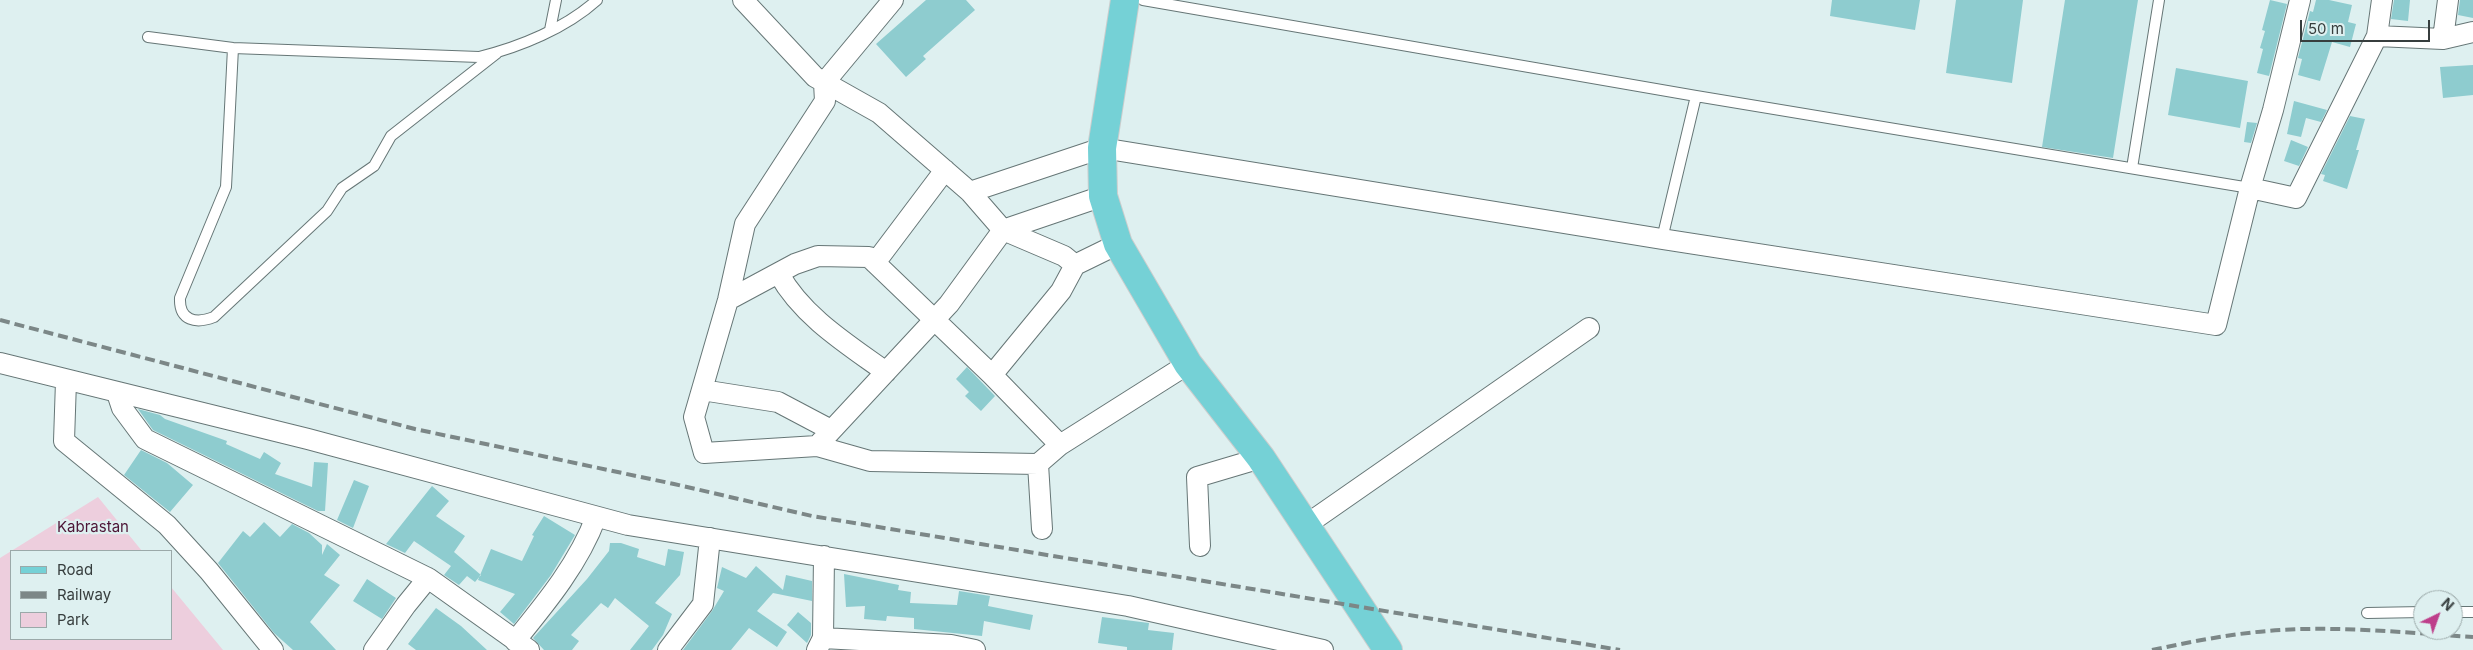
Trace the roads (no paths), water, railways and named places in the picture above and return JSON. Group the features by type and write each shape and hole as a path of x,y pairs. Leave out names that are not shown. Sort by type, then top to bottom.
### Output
{"main road":[{"path":"1125,0 1102,148 1103,196 1118,244 1188,364 1261,458 1388,650"}],"street":[{"path":"743,0 815,77 879,113 970,192 1003,230 1064,256 1074,265"},
{"path":"893,0 824,83 825,101 746,224 728,300 694,417 704,453 817,446 870,461 1038,464 1060,446 1188,364"},
{"path":"970,192 1102,148 1662,239 2216,325 2300,0"},
{"path":"2250,188 2296,198 2377,36 2382,0"},
{"path":"2443,39 2448,0"},
{"path":"2377,36 2443,39 2473,32"},
{"path":"875,263 945,170"},
{"path":"817,446 949,304 1003,230 1103,196"},
{"path":"992,375 1061,291 1074,265 1118,244"},
{"path":"728,300 795,264 818,256 869,257 992,375 1060,446"},
{"path":"779,274 787,288 827,330 886,372"},
{"path":"1306,525 1589,328"},
{"path":"0,363 66,381 308,439 628,525 1128,606 1323,650"},
{"path":"66,381 64,441 167,524 209,571 273,650"},
{"path":"702,390 778,402 831,430"},
{"path":"117,393 122,408 146,439 428,578 522,646 588,537 596,516"},
{"path":"1200,546 1197,477 1261,458"},
{"path":"1038,464 1042,529"},
{"path":"668,650 703,604 710,538"},
{"path":"824,556 820,644 951,645 975,650"},
{"path":"374,650 428,578"}],"lane":[{"path":"550,30 556,0"},
{"path":"148,37 233,48 479,57 497,52 575,18 597,0"},
{"path":"1143,0 1696,96 2250,188"},
{"path":"2132,168 2159,0"},
{"path":"233,48 226,187 180,298 180,307 185,316 194,321 204,321 214,317 327,211 342,188 374,166 391,136 497,52"},
{"path":"1662,239 1696,96"},
{"path":"2367,613 2413,612"}],"railway":[{"path":"0,320 415,429 674,484 812,516 1620,650"},
{"path":"2152,650 2224,636 2293,629 2370,630 2473,637"}],"park label":[{"name":"Kabrastan","path":"93,527"}]}
